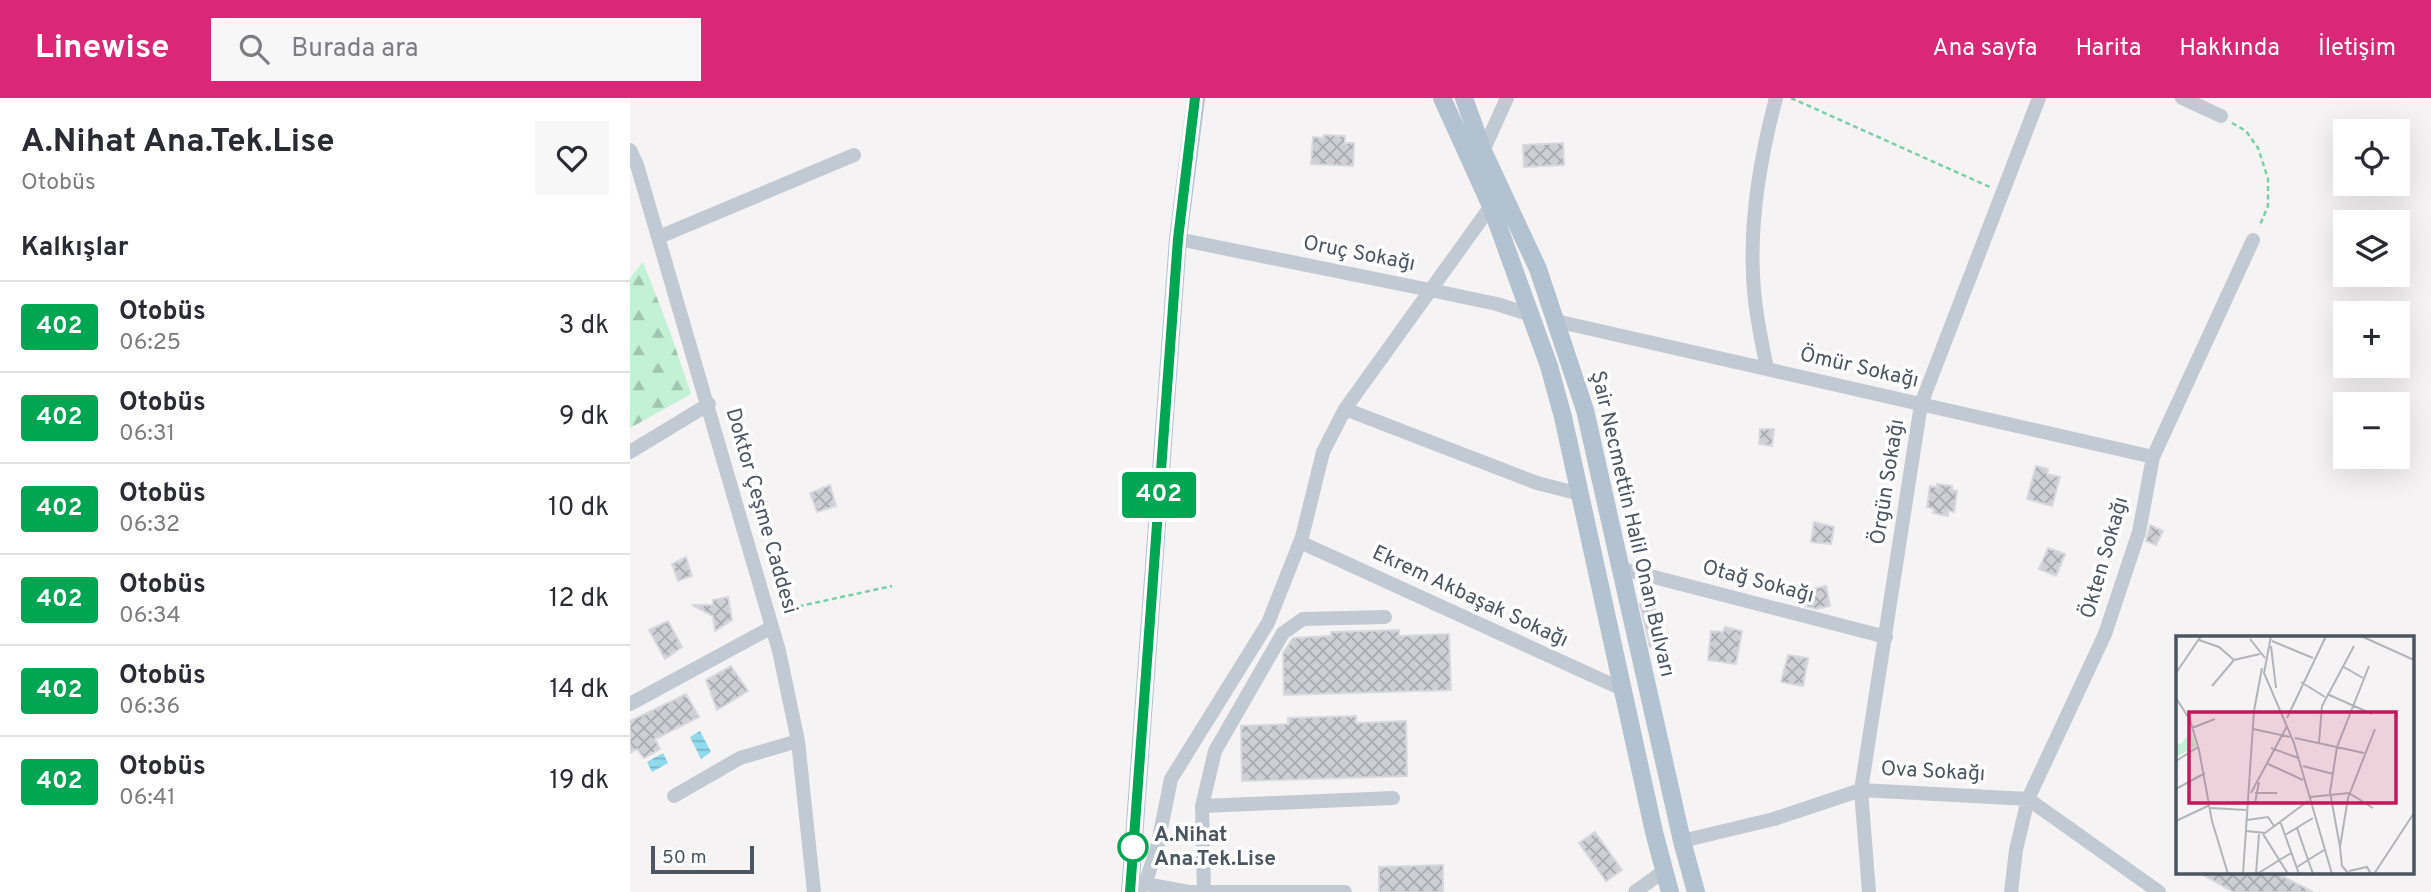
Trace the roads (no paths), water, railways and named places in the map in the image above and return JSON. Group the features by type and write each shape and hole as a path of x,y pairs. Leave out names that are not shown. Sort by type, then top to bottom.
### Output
{"main road":[{"name":"Şair Necmettin Halil Onan Bulvarı","path":"1443,98 1491,205 1531,315 1563,417 1670,892"},
{"name":"Şair Necmettin Halil Onan Bulvarı","path":"1464,98 1483,151 1538,269 1585,410 1619,568 1696,892"},
{"path":"1136,889 1178,239 1196,101"}],"street":[{"path":"1483,151 1507,98"},
{"path":"1767,369 1755,299 1753,228 1759,177 1776,98"},
{"name":"Örgün Sokağı","path":"1869,892 1861,790 1921,404 2039,98"},
{"path":"2182,98 2221,116"},
{"name":"Doktor Çeşme Caddesi","path":"630,150 659,237 771,620 798,741 814,892"},
{"path":"659,237 854,155"},
{"path":"1345,892 1189,892 1136,889 1157,848 1171,779 1268,623 1300,542 1323,452 1345,409 1491,205"},
{"name":"Oruç Sokağı","path":"1178,239 1497,304 1531,315"},
{"name":"Ökten Sokağı","path":"2011,892 2016,850 2028,799 2105,634 2139,532 2153,457 2253,240"},
{"name":"Ömür Sokağı","path":"1556,321 2153,457"},
{"path":"630,452 709,404"},
{"path":"1345,409 1537,483 1580,494"},
{"name":"Ekrem Akbaşak Sokağı","path":"1300,542 1624,690"},
{"name":"Otağ Sokağı","path":"1619,568 1885,637"},
{"path":"1204,892 1202,807 1215,751 1283,633 1303,619 1385,617"},
{"path":"630,704 771,620"},
{"path":"674,796 740,758 798,741"},
{"name":"Ova Sokağı","path":"1682,841 1774,819 1861,790 2028,799"},
{"path":"1202,807 1393,798"},
{"path":"2028,799 2159,892"},
{"path":"1635,892 1664,871"}],"water":[{"path":"700,731 711,752 701,759 690,737"},
{"path":"663,753 668,763 652,772 647,762"}],"place":[{"name":"A.Nihat Ana.Tek.Lise","path":"1133,847"}]}
